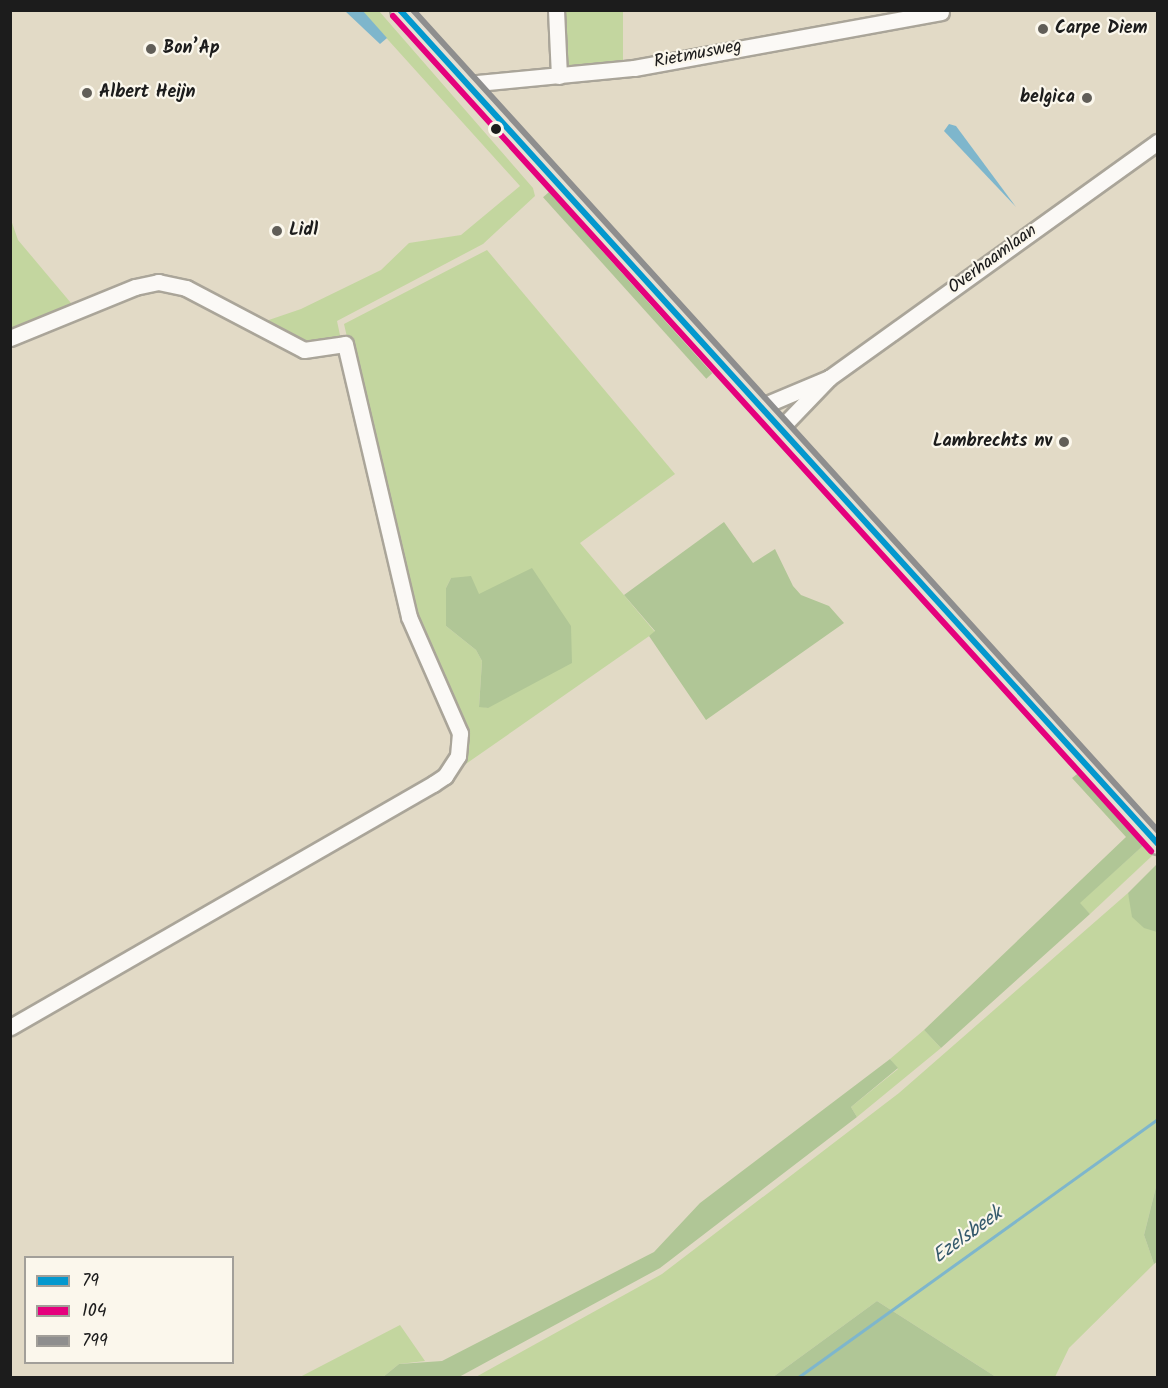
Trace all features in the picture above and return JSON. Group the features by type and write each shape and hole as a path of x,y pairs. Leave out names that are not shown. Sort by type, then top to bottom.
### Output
{"main road":[{"path":"400,10 1158,845"}],"street":[{"path":"556,10 559,76"},
{"name":"Rietmusweg","path":"467,84 634,68 934,12"},
{"name":"Overhaamlaan","path":"780,429 829,378 1158,142"},
{"path":"10,338 135,287 158,282 186,288 304,350 345,344 409,617 460,732 458,756 439,780 10,1027"},
{"name":"Overhaamlaan","path":"760,407 829,378"}],"green space":[{"path":"362,11 379,11 533,188 535,196 483,244 337,321 341,340 306,346 260,323 301,309 381,270 409,243 461,235 520,186"},
{"path":"563,11 623,11 623,68 563,68"},
{"path":"549,192 712,373 706,379 543,197"},
{"path":"10,217 18,240 76,309 10,335"},
{"path":"487,250 675,474 580,543 655,632 460,768 464,749 411,614 344,324","holes":["451,578 478,595 488,708 479,706 482,661 476,650 446,626 446,588"]},
{"path":"724,522 753,563 775,549 793,586 801,595 829,606 844,623 706,720 649,636 655,631 624,595"},
{"path":"532,568 571,626 572,663 488,708 479,707 482,661 476,650 446,626 446,588 451,578 471,576 479,594"},
{"path":"1081,771 1145,844 1080,903 1090,914 941,1048 924,1030 1126,837 1072,778"},
{"path":"1145,844 1154,854 1090,914 1079,903"},
{"path":"1157,864 1157,932 1144,928 1132,917 1128,893"},
{"path":"1128,893 1133,911 1157,932 1157,1183 1144,1235 1154,1264 1069,1348 1055,1377 996,1377 877,1301 773,1377 474,1378 662,1274 899,1093"},
{"path":"924,1030 941,1048 857,1117 851,1107 898,1069 890,1059"},
{"path":"890,1059 898,1068 851,1107 857,1117 660,1268 459,1377 383,1377 399,1364 442,1361 654,1252 700,1203"},
{"path":"1157,1183 1158,1261 1154,1264 1144,1235"},
{"path":"877,1301 996,1377 773,1377"},
{"path":"400,1325 425,1361 399,1364 383,1377 298,1378"}],"water":[{"path":"345,11 363,11 387,38 380,44"},
{"path":"949,124 956,126 1016,207 944,131"}],"waterway":[{"name":"Ezelsbeek","path":"797,1378 1158,1119"}],"transit line":[{"name":"79","path":"400,10 1158,844"},
{"name":"799","path":"413,10 1158,831"},
{"name":"104","path":"393,16 1151,851"}],"place":[{"name":"Carpe Diem","path":"1043,29"},
{"name":"Bon’Ap","path":"151,49"},
{"name":"Albert Heijn","path":"87,93"},
{"name":"belgica","path":"1087,98"},
{"name":"Lidl","path":"277,231"},
{"name":"Lambrechts nv","path":"1064,442"}]}
